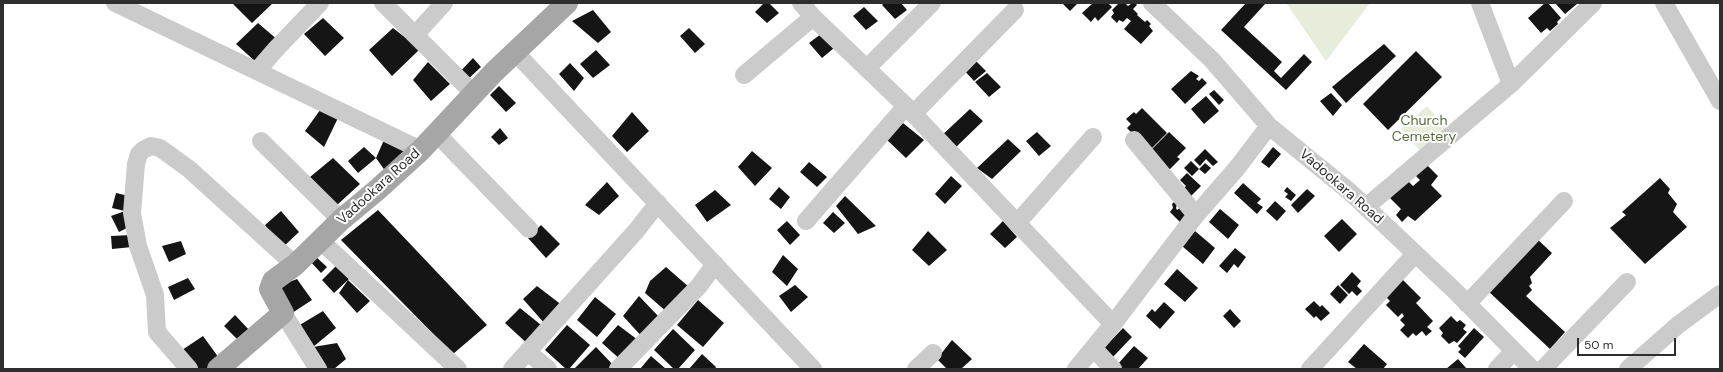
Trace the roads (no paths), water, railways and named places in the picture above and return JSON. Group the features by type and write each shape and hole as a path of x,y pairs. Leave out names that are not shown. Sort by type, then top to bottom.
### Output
{"main road":[{"name":"Vadookara Road","path":"283,313 270,289 273,281 295,265 321,242 341,220 421,150 473,93 567,3"},
{"path":"218,369 283,313"}],"street":[{"path":"257,71 320,3"},
{"path":"383,3 473,93"},
{"path":"415,35 444,3"},
{"path":"801,3 813,17 909,110 1018,222 1113,324"},
{"path":"867,68 932,3"},
{"name":"Vadookara Road","path":"1152,3 1212,60 1269,126 1350,192 1467,304 1532,369"},
{"path":"1480,3 1512,84"},
{"path":"1366,207 1512,84 1593,3"},
{"path":"1664,3 1720,101"},
{"path":"115,4 421,150"},
{"path":"806,221 909,110 1015,10"},
{"path":"744,75 813,17"},
{"path":"515,52 716,264 813,369"},
{"path":"1076,369 1113,324 1196,215 1237,168 1269,126"},
{"path":"436,133 529,229"},
{"path":"1018,222 1093,137"},
{"path":"1134,140 1196,215"},
{"path":"261,141 341,220"},
{"path":"189,369 157,332 155,295 138,246 132,214 136,164 139,154 143,150 151,146 160,148 189,169 295,265"},
{"path":"1467,304 1564,202"},
{"path":"512,369 636,231 658,203"},
{"path":"321,242 458,369"},
{"path":"1310,369 1415,254"},
{"path":"618,369 699,286 716,264"},
{"path":"1543,369 1627,282"},
{"path":"1628,369 1678,325 1720,294"},
{"path":"283,313 318,369"},
{"path":"1094,348 1113,369"},
{"path":"1497,369 1514,351"},
{"path":"528,352 548,369"},
{"path":"916,369 933,353"}],"park label":[{"name":"Church Cemetery","path":"1424,130"}]}
